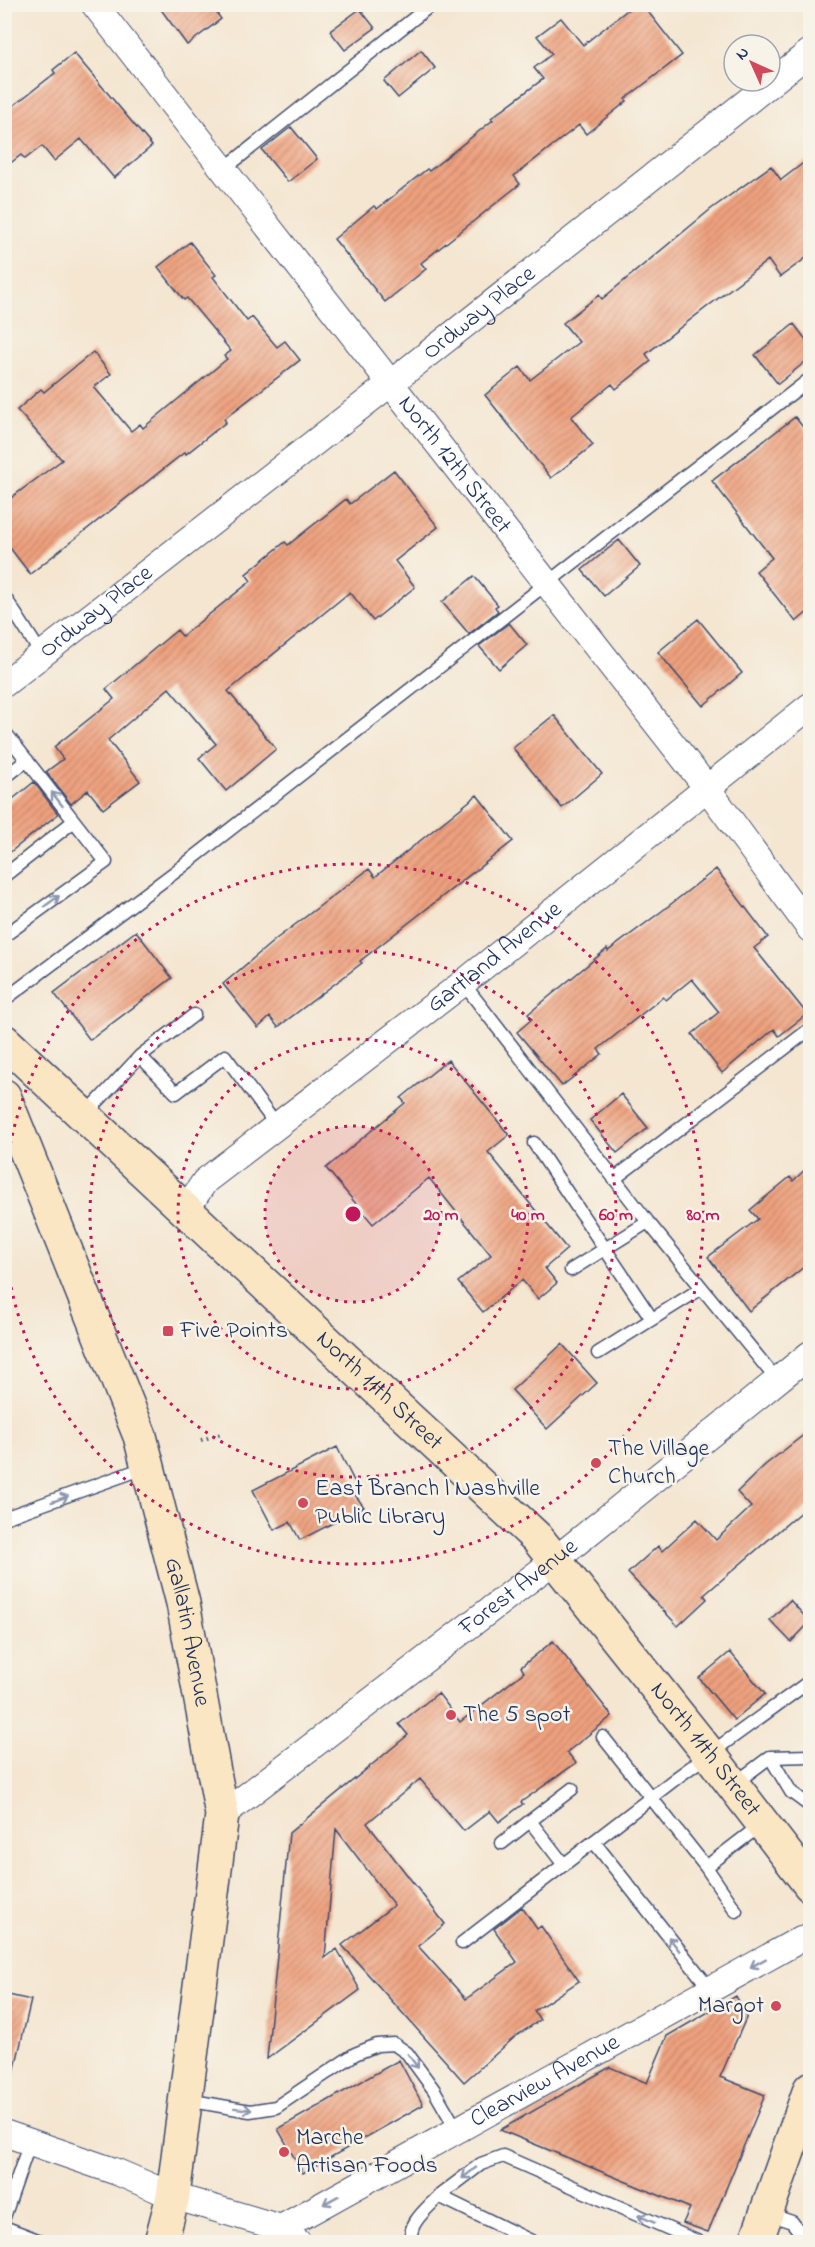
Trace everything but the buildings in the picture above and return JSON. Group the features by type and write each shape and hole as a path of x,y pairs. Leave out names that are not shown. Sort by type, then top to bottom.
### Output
{"street":[{"name":"North 12th Street","path":"94,4 707,788 810,929"},
{"name":"Ordway Place","path":"4,684 391,383 810,52"},
{"name":"Gartland Avenue","path":"185,1211 205,1181 463,983 810,706"},
{"name":"North 11th Street","path":"4,1041 537,1538 734,1785 810,1885"},
{"name":"Gallatin Avenue","path":"6,1105 140,1436 183,1603 222,1815 173,2196 161,2242"},
{"name":"Forest Avenue","path":"222,1815 555,1560 810,1354"},
{"name":"Clearview Avenue","path":"289,2235 457,2130 801,1939 810,1937"},
{"path":"761,2228 810,2089"},
{"path":"4,2133 117,2172 173,2196 289,2235"}],"lane":[{"path":"224,169 432,4"},
{"path":"4,1000 193,859 548,585 810,378"},
{"path":"4,596 42,655"},
{"path":"4,731 106,862 4,936"},
{"path":"4,778 27,760"},
{"path":"4,876 74,821"},
{"path":"463,983 648,1222 777,1380"},
{"path":"85,1116 141,1056 194,1015"},
{"path":"614,1179 810,1029"},
{"path":"141,1056 176,1093 225,1056 277,1126"},
{"path":"534,1143 652,1319"},
{"path":"571,1270 648,1222"},
{"path":"598,1353 702,1288"},
{"path":"4,1518 147,1466"},
{"path":"462,1943 652,1798 810,1682"},
{"path":"603,1737 706,1867 736,1911"},
{"path":"734,1785 770,1757 810,1756"},
{"path":"770,1757 791,1792 810,1806"},
{"path":"502,1843 572,1789"},
{"path":"530,1821 564,1864"},
{"path":"706,1867 763,1823"},
{"path":"594,1842 711,1990"},
{"path":"185,2100 250,2111 276,2107 355,2054 377,2045 394,2044 407,2053 434,2090 457,2130"},
{"path":"4,2217 30,2142"},
{"path":"412,2242 410,2238 412,2228 440,2196 481,2164 503,2156 699,2242"},
{"path":"440,2196 533,2242"},
{"path":"761,2228 792,2222 807,2242"},
{"path":"4,2227 43,2242"}],"path":[{"path":"201,1440 221,1434"}],"place":[{"name":"Five Points","path":"168,1331"},
{"name":"The Village Church","path":"596,1463"},
{"name":"East Branch | Nashville Public Library","path":"303,1503"},
{"name":"The 5 spot","path":"451,1715"},
{"name":"Margot","path":"776,2006"},
{"name":"Marche Artisan Foods","path":"284,2152"}]}
